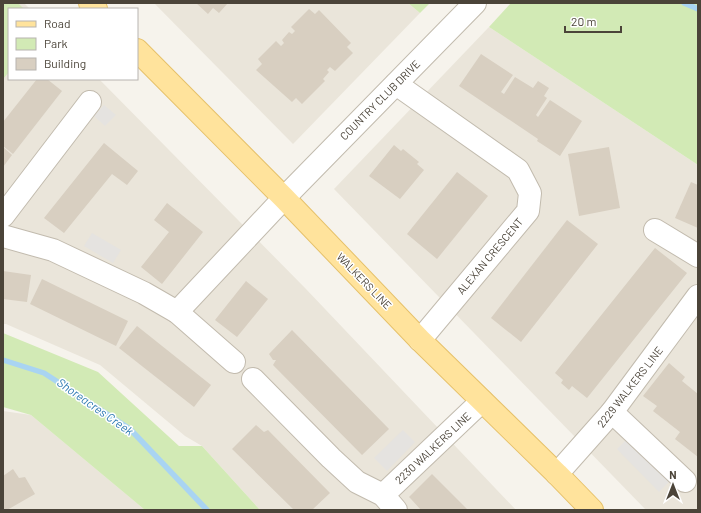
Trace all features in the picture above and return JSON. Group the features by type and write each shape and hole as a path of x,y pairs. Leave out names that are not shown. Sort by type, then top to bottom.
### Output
{"main road":[{"name":"WALKERS LINE","path":"138,51 284,198 420,340 592,510"}],"street":[{"name":"COUNTRY CLUB DRIVE","path":"177,312 284,198 475,3"},
{"name":"ALEXAN CRESCENT","path":"396,84 518,170 530,193 528,211 420,340"},
{"path":"3,216 90,102"},
{"path":"655,230 698,256"},
{"path":"3,236 53,250 144,294 177,312 234,362"},
{"name":"2229 WALKERS LINE","path":"557,474 612,412 698,296"},
{"path":"253,379 341,468 357,482 390,502"},
{"name":"2230 WALKERS LINE","path":"390,502 482,401"},
{"path":"612,412 685,481"}],"shaded area":[{"path":"3,3 24,3 29,8 8,8 8,80 100,80 306,289 516,510 260,510 202,446 185,436 100,365 3,324"},
{"path":"154,3 408,3 420,13 293,144"},
{"path":"489,27 698,165 698,510 646,510 334,189"},
{"path":"104,105 116,115 105,126 94,116"},
{"path":"92,233 121,250 113,263 84,246"},
{"path":"3,411 31,415 145,510 3,510"},
{"path":"403,430 415,442 387,471 374,458"},
{"path":"628,438 670,481 659,492 617,449"}],"green space":[{"path":"3,3 18,3 23,8 8,8 8,73 3,79"},
{"path":"408,3 430,3 420,13"},
{"path":"511,3 698,3 698,165 489,27"},
{"path":"3,333 98,372 179,446 202,446 260,510 145,510 31,415 3,407"}],"building":[{"path":"196,3 228,3 219,13 213,8 208,14"},
{"path":"309,9 315,14 319,10 351,43 347,47 353,53 335,71 330,67 327,70 329,72 323,79 325,81 302,104 296,98 292,102 256,70 262,64 258,59 276,41 281,46 284,43 282,40 289,32 292,34 295,31 291,27"},
{"path":"481,54 513,75 501,92 504,94 515,77 533,88 538,81 549,88 544,96 547,98 536,115 538,117 550,100 582,121 560,156 537,141 538,139 459,86"},
{"path":"36,80 48,80 62,91 13,154 3,146 3,122"},
{"path":"104,143 138,171 127,185 112,174 64,233 44,218"},
{"path":"394,145 401,151 403,149 419,162 417,164 424,170 400,199 369,176"},
{"path":"3,147 12,155 3,167"},
{"path":"609,147 620,208 579,216 568,154"},
{"path":"457,172 488,196 437,259 407,234"},
{"path":"691,182 698,185 698,228 675,218"},
{"path":"167,203 203,232 162,284 141,267 169,232 154,220"},
{"path":"567,220 598,244 521,342 491,318"},
{"path":"655,248 687,273 587,398 572,386 569,390 561,383 563,380 555,373"},
{"path":"3,271 31,275 27,302 3,299"},
{"path":"42,279 128,321 116,346 30,304"},
{"path":"246,281 268,299 237,337 215,320"},
{"path":"137,326 211,385 194,407 119,348"},
{"path":"292,330 389,429 362,455 273,365 276,360 273,360 269,354"},
{"path":"669,363 685,377 682,381 698,394 698,457 675,439 680,432 653,411 657,406 643,396"},
{"path":"256,425 264,432 268,430 330,493 312,510 294,510 232,449"},
{"path":"13,469 19,478 25,477 35,494 7,510 3,510 3,476"},
{"path":"432,474 468,510 421,510 409,497"}],"waterway":[{"name":"Shoreacres Creek","path":"684,3 698,9"},
{"name":"Shoreacres Creek","path":"3,360 44,373 130,429 207,510"}]}
